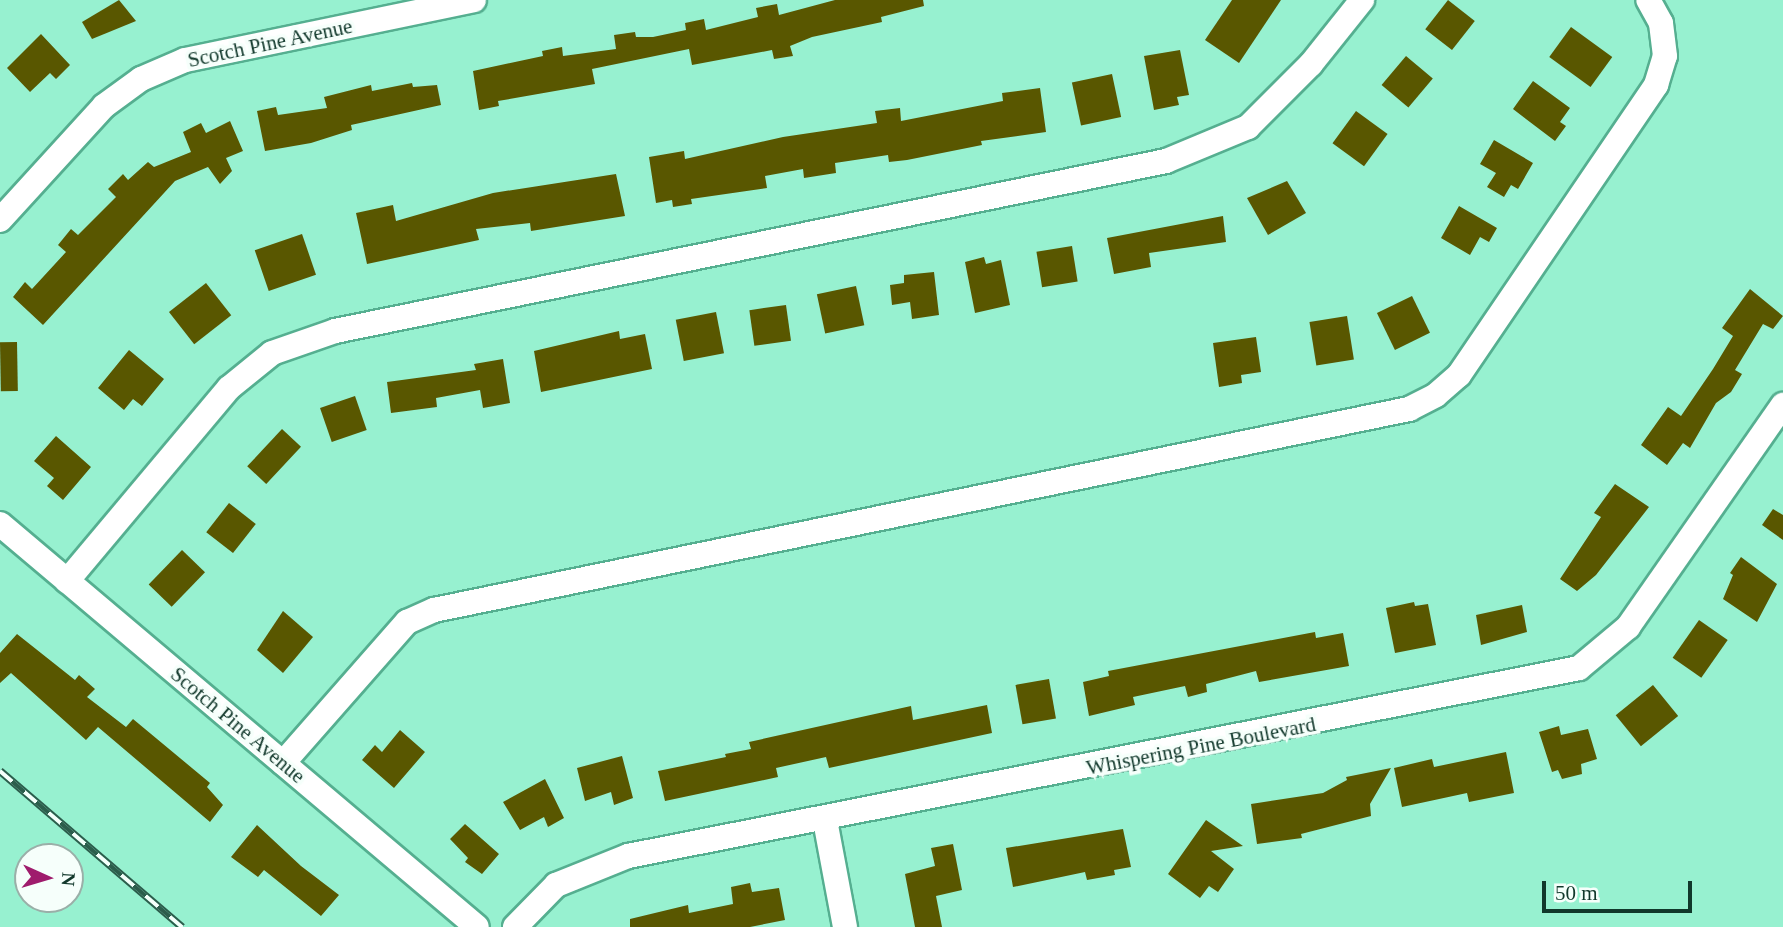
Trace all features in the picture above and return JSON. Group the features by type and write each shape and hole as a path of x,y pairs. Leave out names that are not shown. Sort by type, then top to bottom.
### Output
{"street":[{"name":"Scotch Pine Avenue","path":"0,220 104,106 141,79 185,60 474,0"},
{"path":"67,580 229,388 272,353 335,331 1166,161 1248,127 1311,64 1362,0"},
{"path":"284,763 407,622 434,610 1409,409 1436,395 1459,375 1656,85 1665,55 1661,23 1648,0"},
{"name":"Whispering Pine Boulevard","path":"515,927 556,885 628,856 825,820 1578,668 1628,627 1783,405"},
{"name":"Scotch Pine Avenue","path":"0,524 477,927"},
{"path":"825,820 845,927"}],"building":[{"path":"119,0 136,21 92,39 82,22"},
{"path":"835,0 923,0 924,6 881,17 882,22 812,37 790,46 793,56 774,59 772,50 692,65 689,49 592,69 595,84 498,101 499,106 479,110 473,71 543,56 542,51 562,47 563,56 616,49 614,35 635,32 636,37 653,37 686,30 685,23 704,19 706,30 758,17 756,8 777,4 779,15"},
{"path":"1232,0 1281,0 1239,63 1205,40"},
{"path":"1448,0 1475,21 1452,50 1425,29"},
{"path":"1571,27 1612,57 1591,87 1549,57"},
{"path":"41,34 70,65 56,79 50,73 30,92 7,68"},
{"path":"1180,50 1189,95 1177,97 1179,105 1154,110 1144,56"},
{"path":"1406,56 1433,78 1408,108 1382,85"},
{"path":"1112,74 1121,117 1081,126 1072,83"},
{"path":"1533,81 1570,108 1560,122 1566,126 1555,141 1513,109"},
{"path":"412,83 413,87 437,85 441,105 351,125 352,130 311,143 265,151 257,111 276,107 278,115 327,108 324,97 371,85 372,91"},
{"path":"1040,88 1046,132 981,141 982,145 907,160 889,162 888,155 835,163 836,173 804,178 803,169 765,176 767,188 691,199 692,204 673,207 672,200 656,203 649,157 684,151 685,159 783,137 877,123 875,111 900,108 901,121 1003,101 1002,93"},
{"path":"1356,111 1388,134 1364,166 1332,143"},
{"path":"230,121 243,151 226,158 232,171 220,184 208,167 175,181 43,325 13,297 25,282 32,289 66,252 58,245 71,229 78,235 116,197 108,189 123,174 128,180 148,162 154,167 191,152 183,132 201,123 206,133"},
{"path":"1494,140 1533,163 1518,189 1511,185 1504,197 1487,187 1496,173 1480,164"},
{"path":"616,174 625,216 531,231 530,223 476,229 479,240 367,264 356,213 393,205 396,221 493,193"},
{"path":"1287,181 1306,213 1268,235 1247,198"},
{"path":"1459,206 1497,228 1489,242 1480,237 1470,255 1441,238"},
{"path":"1223,216 1226,242 1149,253 1151,267 1114,274 1107,238"},
{"path":"302,234 316,275 269,291 255,250"},
{"path":"1072,246 1078,282 1042,287 1036,252"},
{"path":"984,257 986,264 1001,260 1010,305 975,313 965,262"},
{"path":"934,272 939,315 912,319 910,302 892,305 890,285 904,283 904,275"},
{"path":"206,283 231,315 194,344 169,312"},
{"path":"856,286 864,325 825,333 817,294"},
{"path":"1750,289 1783,316 1773,329 1763,324 1735,370 1742,374 1731,392 1716,403 1690,448 1683,443 1667,465 1641,445 1668,407 1681,416 1733,336 1722,328"},
{"path":"1412,296 1430,333 1395,350 1377,313"},
{"path":"786,305 791,341 754,346 749,310"},
{"path":"716,312 724,353 684,361 676,320"},
{"path":"1347,316 1354,359 1316,365 1309,322"},
{"path":"619,331 620,339 645,334 652,369 541,392 534,351"},
{"path":"1256,337 1261,372 1241,375 1242,383 1219,387 1213,343"},
{"path":"0,342 17,342 18,391 1,391"},
{"path":"129,350 164,379 142,406 133,399 124,410 98,388"},
{"path":"503,359 510,403 483,408 480,390 436,398 437,407 391,413 387,382 476,370 474,364"},
{"path":"355,396 367,430 332,442 320,408"},
{"path":"282,429 301,447 266,484 247,466"},
{"path":"56,436 91,467 63,500 47,486 54,478 34,461"},
{"path":"1615,484 1649,507 1596,575 1577,591 1560,579 1601,517 1594,513"},
{"path":"229,503 256,524 233,553 206,532"},
{"path":"1773,509 1783,515 1783,540 1762,525"},
{"path":"182,550 205,572 172,607 149,585"},
{"path":"1741,557 1777,584 1757,622 1723,599 1733,575 1730,573"},
{"path":"1414,602 1415,606 1428,604 1436,645 1395,653 1386,608"},
{"path":"1522,605 1527,632 1481,645 1476,615"},
{"path":"283,611 313,637 283,673 257,650"},
{"path":"1699,620 1728,640 1701,678 1673,658"},
{"path":"1315,632 1316,638 1343,633 1349,666 1259,682 1256,671 1206,684 1207,692 1188,697 1185,686 1133,697 1135,705 1089,716 1083,682 1109,676 1108,671"},
{"path":"17,634 75,680 79,675 95,689 87,697 126,727 133,719 210,783 207,787 223,805 210,822 98,727 86,740 11,673 0,683 0,653"},
{"path":"1049,679 1056,718 1022,724 1016,685"},
{"path":"1653,685 1678,716 1641,746 1616,715"},
{"path":"987,705 992,733 829,768 826,757 776,768 778,777 665,801 658,771 726,757 725,754 751,749 749,742 911,706 913,720"},
{"path":"1559,726 1561,735 1588,729 1597,759 1581,764 1582,774 1562,779 1558,770 1552,772 1539,732"},
{"path":"400,730 425,752 394,788 362,760 375,745 382,752"},
{"path":"1506,752 1514,793 1469,802 1467,793 1402,807 1394,768 1432,759 1434,767"},
{"path":"622,756 633,798 614,805 611,792 585,801 577,768"},
{"path":"1391,768 1370,804 1371,816 1301,834 1302,838 1257,844 1251,804 1323,793 1347,780 1346,777"},
{"path":"545,779 564,818 548,827 544,817 520,830 503,802"},
{"path":"1206,820 1243,846 1211,851 1234,869 1218,892 1209,886 1200,898 1168,874"},
{"path":"465,824 499,854 482,874 465,862 468,858 450,839"},
{"path":"257,825 301,866 339,895 321,916 264,870 258,877 231,857"},
{"path":"1123,829 1131,867 1114,870 1115,875 1087,880 1085,872 1013,887 1006,848"},
{"path":"953,844 962,890 936,896 942,927 915,927 905,874 935,866 931,848"},
{"path":"750,883 752,892 779,888 785,920 750,927 630,927 630,919 688,905 689,913 733,904 731,887"}],"railway":[{"path":"0,771 182,927"}]}
